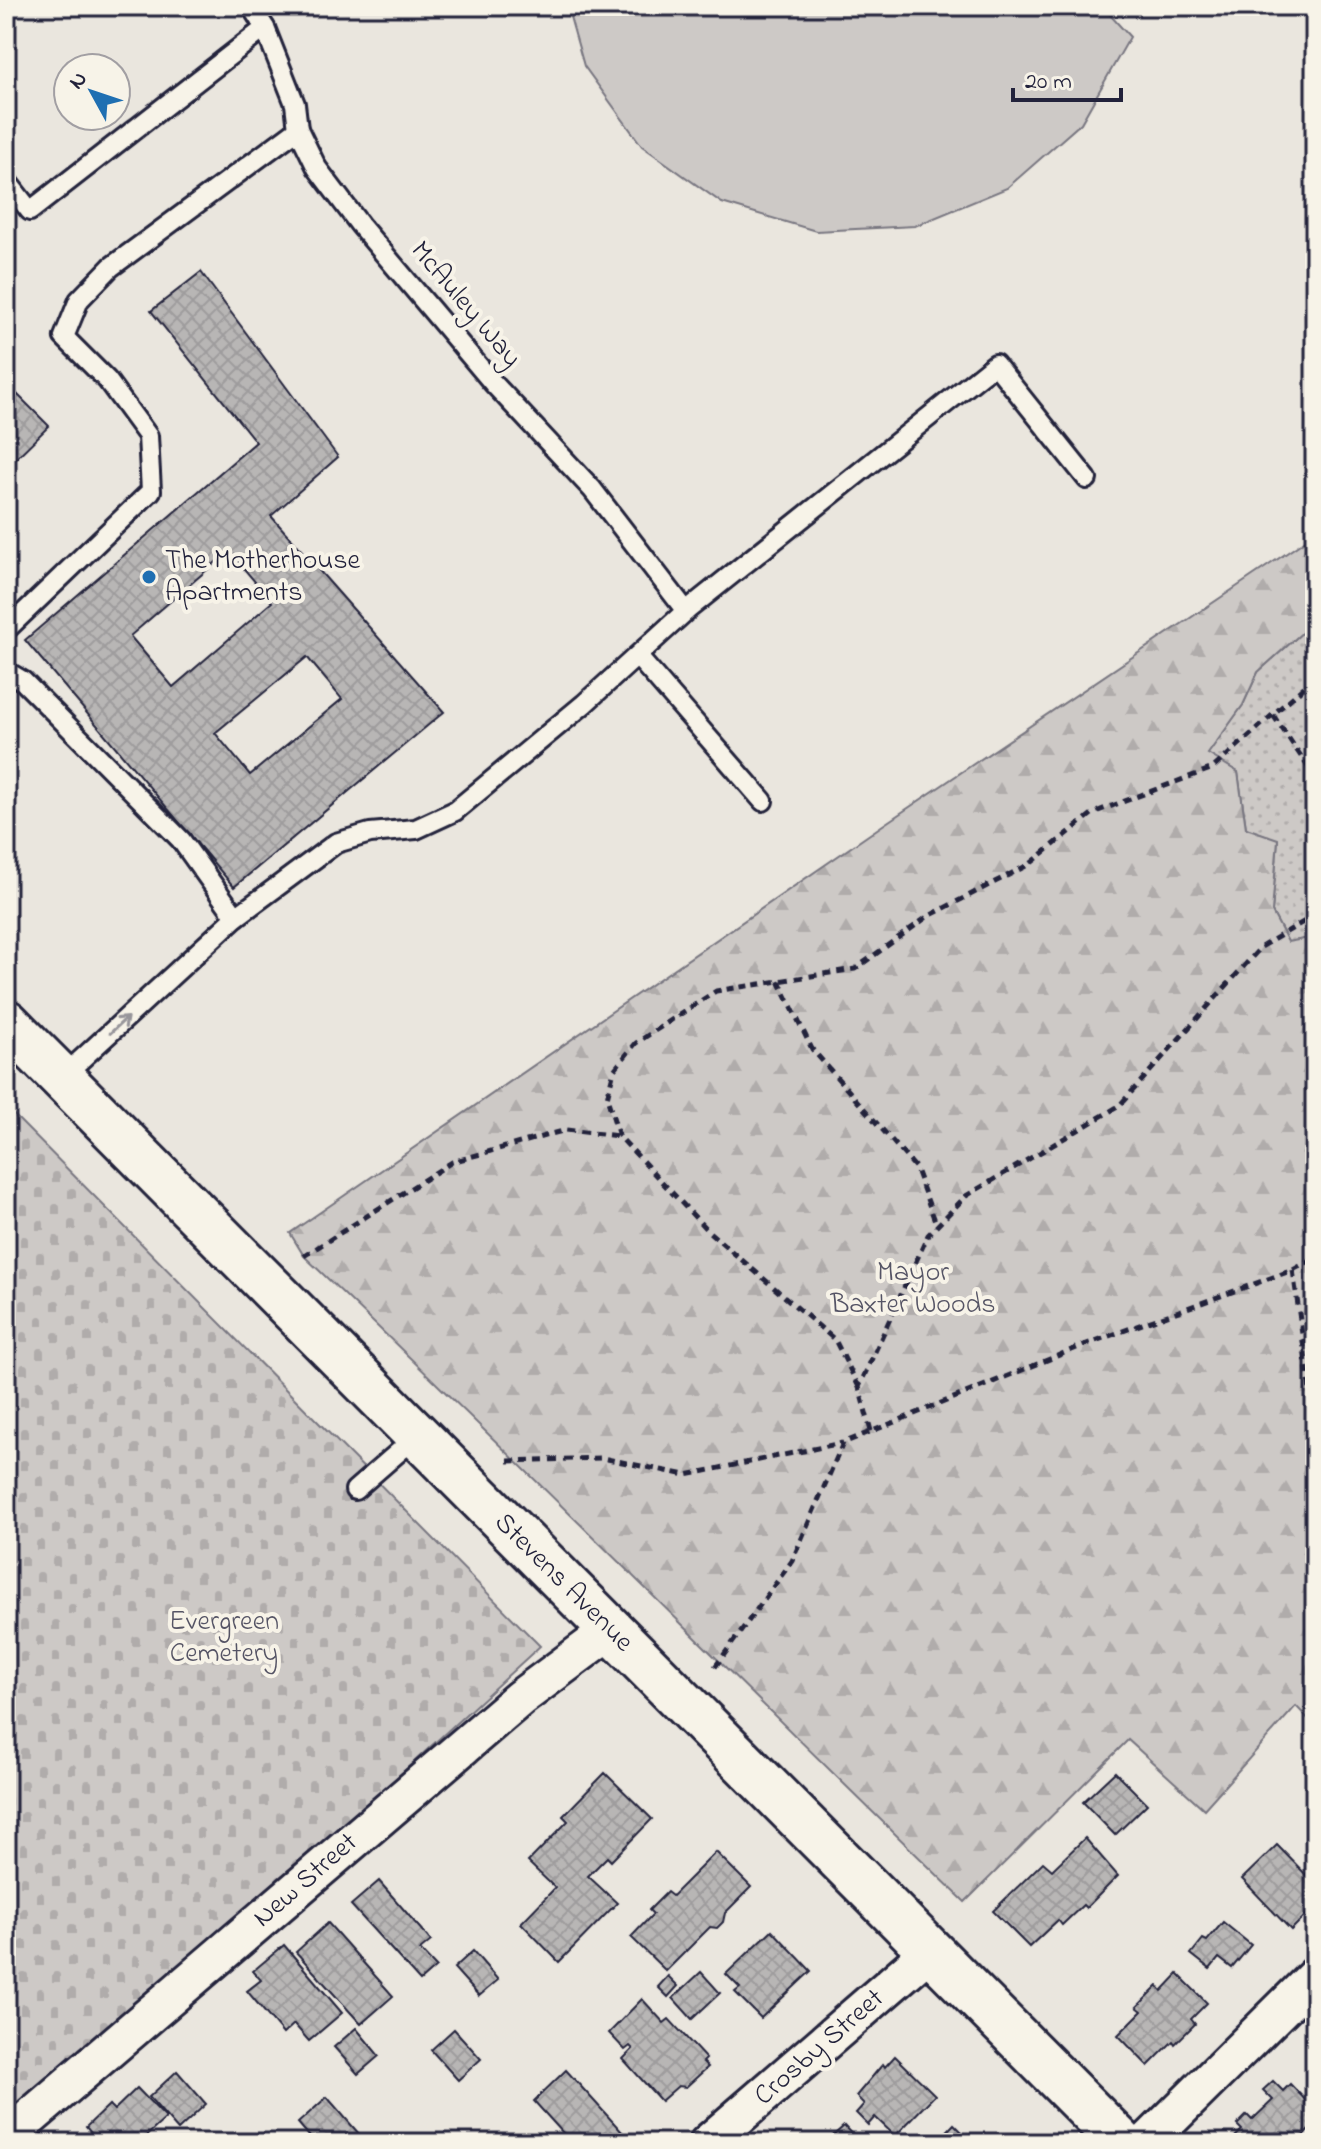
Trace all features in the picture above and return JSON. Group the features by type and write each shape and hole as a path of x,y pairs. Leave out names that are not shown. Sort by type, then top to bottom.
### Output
{"main road":[{"name":"Stevens Avenue","path":"6,1022 1108,2134"}],"street":[{"name":"New Street","path":"6,2141 520,1698 610,1631"},
{"name":"Crosby Street","path":"708,2143 930,1951"},
{"path":"1146,2143 1315,1976"}],"lane":[{"name":"McAuley Way","path":"251,6 265,28 295,104 298,129 317,168 360,225 493,383 592,489 686,611"},
{"path":"6,180 30,211 265,28"},
{"path":"6,630 151,491 148,436 107,380 64,337 79,300 111,267 298,129"},
{"path":"61,1078 236,917 336,843 370,833 416,829 455,811 638,657 686,611 995,364 1087,479"},
{"path":"638,657 763,801"},
{"path":"6,671 23,681 181,840 236,917"},
{"path":"355,1490 417,1436"}],"path":[{"path":"871,1431 859,1387 835,1340 707,1230 619,1136 607,1098 614,1070 636,1043 716,991 855,969 927,917 1030,864 1093,813 1213,768 1315,677"},
{"path":"1273,715 1315,777"},
{"path":"859,1387 928,1235 966,1196 1119,1106 1261,947 1315,915"},
{"path":"779,981 812,1049 915,1167 937,1226"},
{"path":"304,1256 452,1162 566,1130 619,1136"},
{"path":"508,1461 602,1458 686,1475 843,1443 1084,1345 1293,1270 1315,1258"},
{"path":"1293,1270 1315,1427"},
{"path":"715,1667 792,1561 843,1443"}],"green space":[{"path":"567,6 1102,6 1130,37 1081,123 1007,188 915,226 816,231 722,203 642,146 584,66"},
{"name":"Mayor Baxter Woods","path":"1315,534 1315,621 1258,672 1243,705 1208,754 1238,772 1246,828 1278,839 1272,912 1288,942 1315,937 1315,1726 1296,1706 1204,1809 1128,1740 965,1902 304,1256 290,1233 883,825"},
{"path":"1315,621 1315,937 1288,942 1272,912 1278,840 1246,828 1238,772 1207,754 1243,705 1258,672"},
{"name":"Evergreen Cemetery","path":"6,1107 540,1646 6,2137"}],"building":[{"name":"The Motherhouse Apartments","path":"201,272 338,457 271,516 444,712 234,887 25,640 256,442 151,311","holes":["229,551 272,602 173,687 130,636","307,657 342,699 250,775 215,733"]},
{"path":"6,366 14,374 6,382"},
{"path":"6,383 49,426 6,468"},
{"path":"1115,1772 1147,1804 1115,1835 1083,1802"},
{"path":"605,1773 652,1819 611,1861 607,1857 588,1876 617,1903 559,1962 521,1923 555,1888 528,1862 568,1821 563,1816"},
{"path":"1085,1838 1118,1876 1086,1908 1083,1905 1062,1925 1058,1920 1029,1947 993,1911 1043,1862 1052,1870"},
{"path":"1277,1845 1315,1884 1315,1906 1291,1930 1242,1879"},
{"path":"716,1852 751,1887 725,1913 723,1922 717,1928 710,1927 666,1971 631,1937 653,1914 649,1910 667,1892 672,1896"},
{"path":"379,1881 431,1941 420,1950 436,1967 420,1981 351,1905"},
{"path":"1223,1922 1251,1945 1232,1968 1219,1958 1210,1969 1191,1954"},
{"path":"328,1923 393,1996 361,2024 296,1952"},
{"path":"772,1930 811,1971 761,2018 735,1992 740,1988 726,1974"},
{"path":"284,1945 342,2013 309,2041 294,2024 283,2034 247,1991 261,1980 253,1971"},
{"path":"473,1951 498,1980 479,1996 454,1968"},
{"path":"701,1972 720,1993 692,2019 673,1998"},
{"path":"1178,1974 1207,2003 1191,2019 1195,2024 1148,2066 1118,2035 1142,2011 1137,2007 1158,1986 1162,1991"},
{"path":"668,1976 678,1986 668,1997 658,1987"},
{"path":"642,1999 664,2023 669,2019 706,2059 703,2062 708,2067 686,2087 678,2086 661,2101 623,2059 633,2049 630,2046 625,2050 609,2033"},
{"path":"356,2028 379,2056 358,2074 334,2047"},
{"path":"454,2029 481,2059 458,2080 431,2050"},
{"path":"895,2056 935,2095 895,2136 875,2117 868,2125 856,2113 864,2104 856,2096 883,2064 885,2067"},
{"path":"566,2070 623,2133 613,2143 572,2143 534,2101"},
{"path":"177,2071 206,2104 178,2130 149,2097"},
{"path":"1273,2081 1283,2091 1290,2084 1315,2110 1315,2124 1296,2143 1239,2143 1234,2138 1242,2130 1237,2125 1247,2115 1252,2120 1273,2100 1263,2090"},
{"path":"137,2088 166,2118 143,2139 146,2142 81,2143 91,2133 86,2127 109,2105 114,2110"},
{"path":"327,2097 367,2143 315,2143 298,2123"},
{"path":"954,2124 973,2143 936,2143"},
{"path":"844,2126 860,2143 825,2143"}],"place":[{"name":"The Motherhouse Apartments","path":"149,577"}]}
